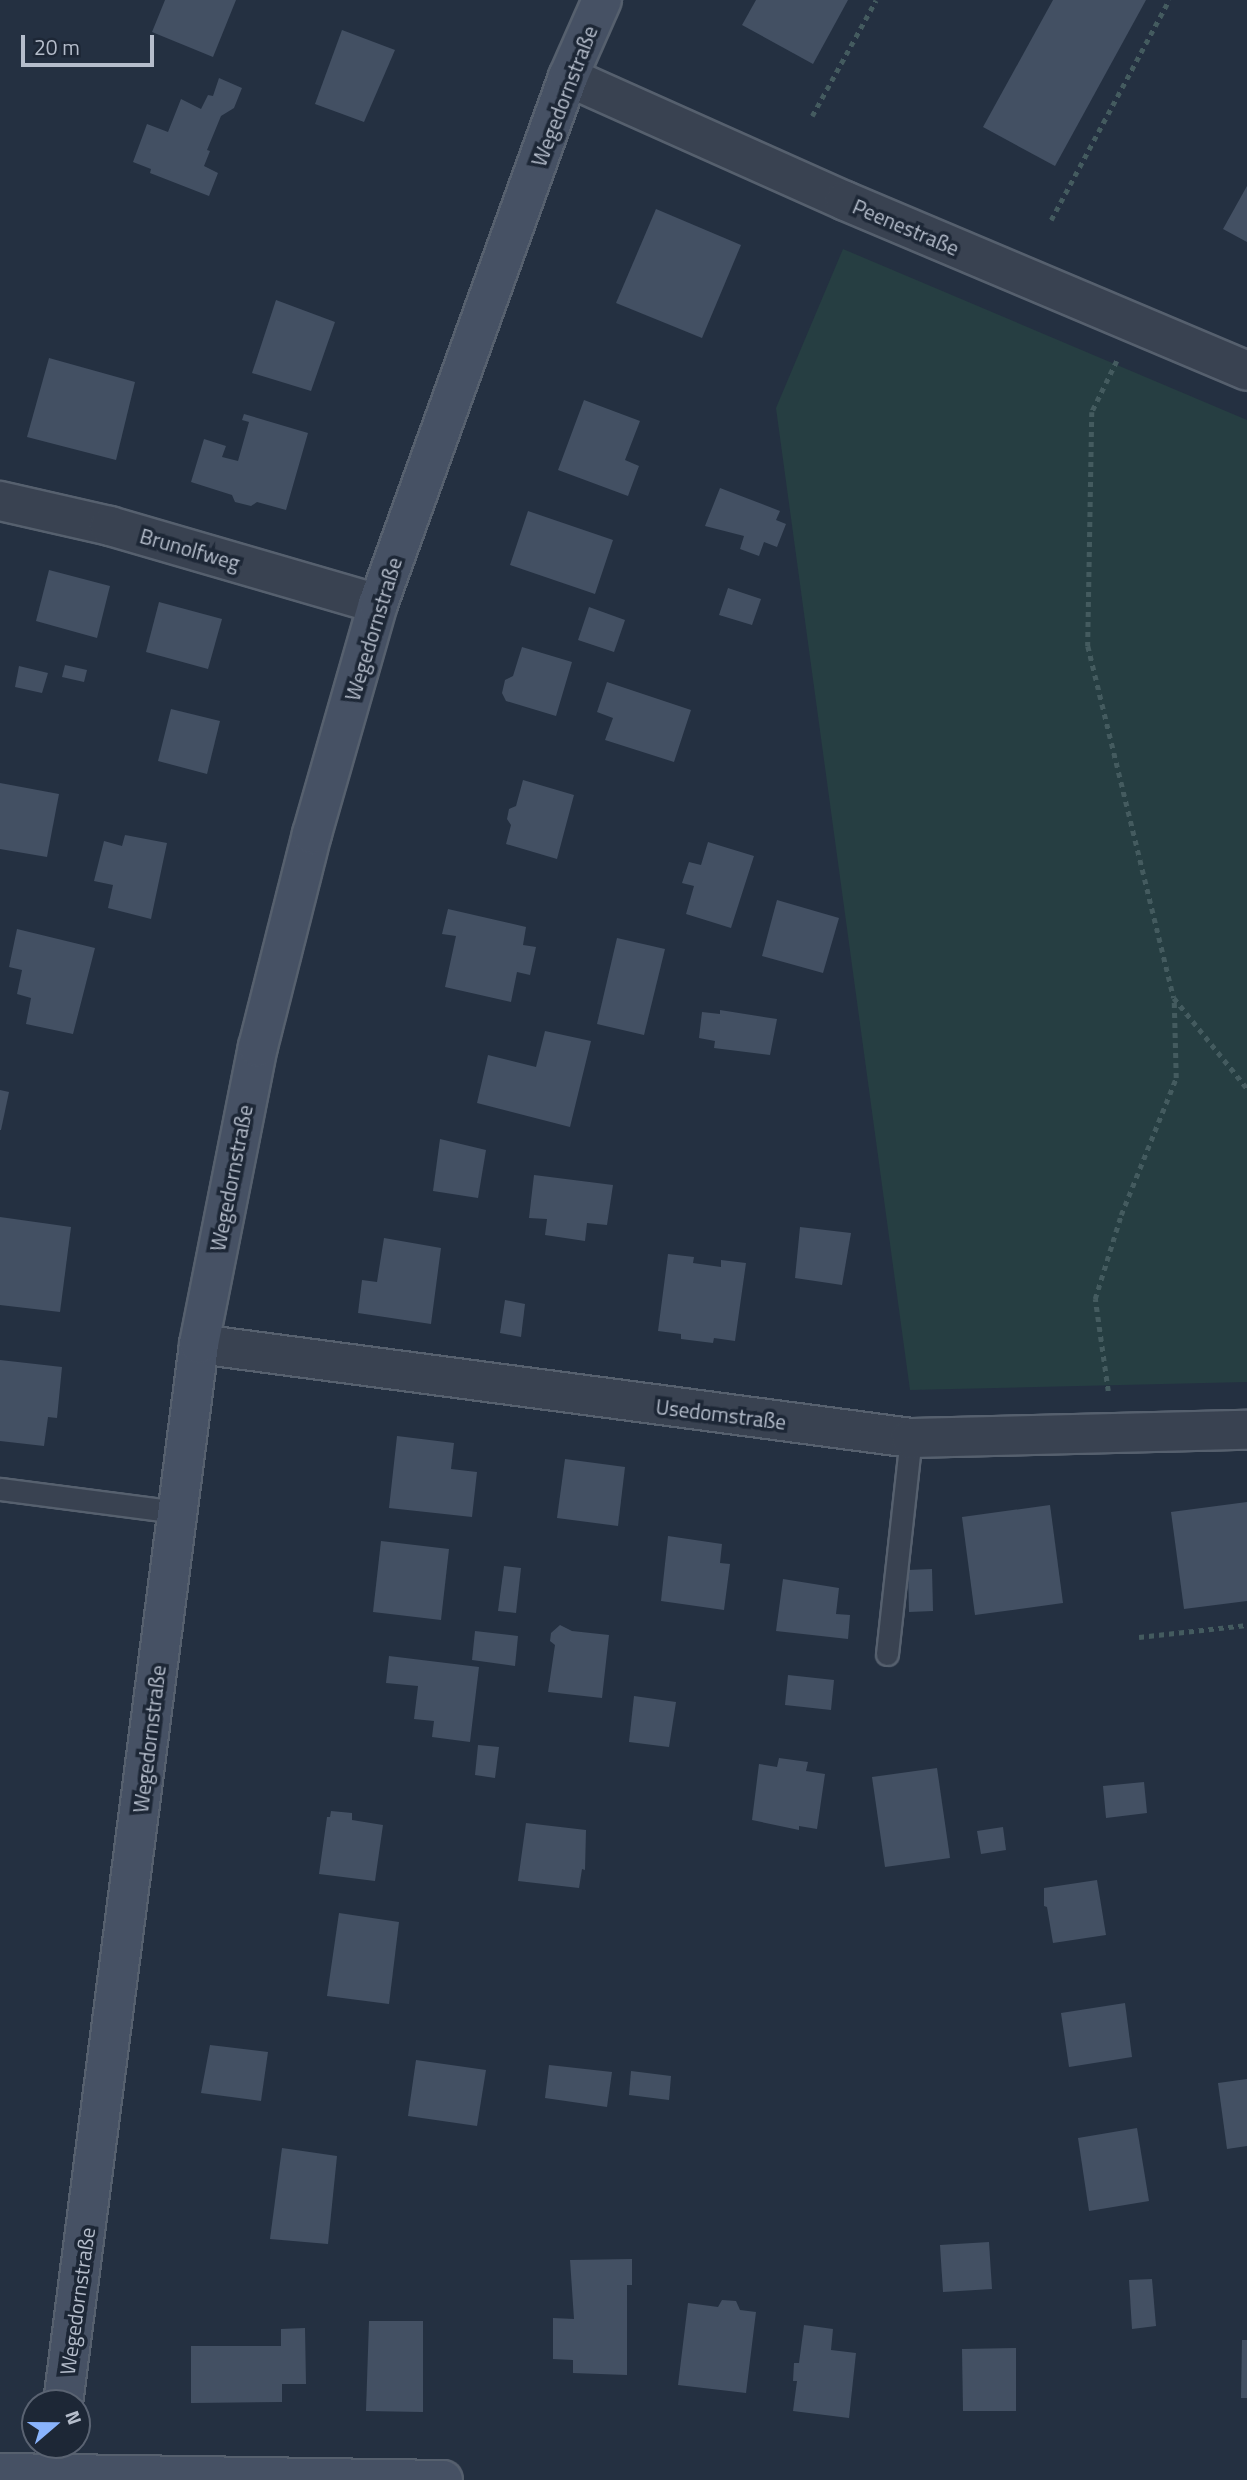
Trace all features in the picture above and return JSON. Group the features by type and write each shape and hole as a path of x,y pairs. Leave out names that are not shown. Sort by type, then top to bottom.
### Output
{"street":[{"name":"Wegedornstraße","path":"65,2389 198,1344 255,1059 282,946 378,604 568,77 601,0"},
{"name":"Peenestraße","path":"568,77 845,201 1247,371"},
{"name":"Brunolfweg","path":"0,501 110,526 378,604"},
{"name":"Usedomstraße","path":"198,1344 911,1438 1247,1430"},
{"path":"0,2473 55,2466 443,2480"}],"lane":[{"path":"887,1654 911,1438"},
{"path":"0,1489 177,1512"}],"path":[{"path":"812,116 876,0"},
{"path":"1051,220 1170,0"},
{"path":"1108,1392 1095,1299 1121,1215 1176,1078 1174,998 1088,646 1092,412 1119,357"},
{"path":"1174,998 1247,1088"},
{"path":"1139,1637 1247,1625"}],"green space":[{"path":"843,249 1247,420 1247,1382 910,1390 776,408"}],"building":[{"path":"165,0 236,0 213,57 152,32"},
{"path":"756,0 848,0 813,64 742,25"},
{"path":"1053,0 1146,0 1055,166 983,127"},
{"path":"342,30 395,50 364,122 315,104"},
{"path":"219,78 242,88 234,108 221,116 207,150 210,151 204,166 218,173 209,196 150,173 151,169 133,162 147,124 168,132 181,99 201,109 208,95 213,96"},
{"path":"1247,186 1247,242 1223,229"},
{"path":"656,209 741,245 702,338 616,303"},
{"path":"276,300 335,322 311,391 252,373"},
{"path":"49,358 135,382 116,460 27,437"},
{"path":"584,400 640,421 625,460 639,466 628,496 558,470"},
{"path":"244,414 308,433 286,510 257,502 251,506 235,502 232,495 191,482 204,439 226,446 222,457 238,461 249,422 242,420"},
{"path":"720,488 780,511 776,520 786,524 777,547 764,542 759,556 740,549 744,536 705,526"},
{"path":"528,511 613,540 595,594 510,565"},
{"path":"49,570 110,586 97,638 36,621"},
{"path":"728,588 761,599 752,625 719,615"},
{"path":"159,602 222,619 208,669 146,652"},
{"path":"589,607 625,620 614,652 578,640"},
{"path":"522,647 572,662 556,716 506,701 502,693 505,680 513,676"},
{"path":"65,665 87,670 84,682 62,677"},
{"path":"19,666 48,673 42,693 15,687"},
{"path":"607,682 691,710 674,762 605,740 613,718 597,712"},
{"path":"171,709 220,721 207,774 158,761"},
{"path":"523,780 574,795 557,859 506,844 511,825 507,819 509,809 516,806"},
{"path":"0,783 59,794 47,857 0,849"},
{"path":"125,835 167,843 151,919 108,908 113,885 94,881 104,841 122,846"},
{"path":"708,842 754,856 731,928 686,914 694,886 682,883 689,862 701,865"},
{"path":"777,900 839,918 823,973 762,956"},
{"path":"448,909 526,927 523,945 536,947 530,975 517,972 511,1002 445,987 456,936 442,934"},
{"path":"17,929 95,948 73,1034 26,1024 31,998 17,994 22,970 9,967"},
{"path":"617,938 665,949 644,1035 597,1024"},
{"path":"720,1010 777,1019 770,1055 714,1048 715,1041 699,1038 702,1012 720,1014"},
{"path":"545,1031 591,1041 570,1127 477,1103 488,1055 536,1067"},
{"path":"0,1090 9,1092 1,1130 0,1130"},
{"path":"440,1139 486,1150 478,1198 433,1191"},
{"path":"534,1175 613,1185 607,1225 587,1223 585,1241 545,1235 547,1219 529,1218"},
{"path":"0,1217 71,1227 60,1312 0,1305"},
{"path":"800,1227 851,1233 842,1285 795,1278"},
{"path":"384,1238 441,1248 431,1324 358,1313 362,1280 377,1282"},
{"path":"668,1254 694,1257 693,1263 721,1267 721,1260 746,1263 735,1341 714,1338 713,1343 681,1339 681,1334 658,1331"},
{"path":"505,1300 525,1304 521,1337 500,1333"},
{"path":"0,1360 62,1367 57,1418 48,1417 44,1446 0,1441"},
{"path":"397,1436 454,1443 451,1469 477,1472 472,1517 389,1508"},
{"path":"565,1459 625,1467 618,1526 557,1518"},
{"path":"1247,1502 1247,1601 1184,1609 1171,1512"},
{"path":"1050,1505 1063,1603 975,1615 962,1517"},
{"path":"668,1536 722,1544 720,1563 730,1564 724,1610 661,1601"},
{"path":"381,1541 449,1549 441,1620 373,1612"},
{"path":"504,1566 521,1568 516,1613 498,1611"},
{"path":"932,1569 933,1611 909,1612 908,1570"},
{"path":"783,1579 839,1588 836,1614 850,1615 848,1639 776,1631"},
{"path":"560,1625 572,1631 609,1635 602,1698 548,1692 555,1645 550,1641 551,1633"},
{"path":"475,1631 518,1636 515,1666 472,1660"},
{"path":"389,1656 479,1667 470,1742 432,1737 434,1721 414,1719 418,1686 386,1683"},
{"path":"788,1675 834,1680 831,1710 785,1705"},
{"path":"634,1696 676,1702 669,1747 629,1742"},
{"path":"478,1745 499,1747 495,1778 475,1775"},
{"path":"779,1758 808,1762 806,1771 825,1774 817,1829 799,1826 799,1830 752,1820 759,1764 777,1767"},
{"path":"937,1768 950,1858 885,1867 872,1777"},
{"path":"1144,1782 1147,1813 1106,1818 1103,1786"},
{"path":"331,1811 352,1813 352,1820 383,1825 375,1881 319,1874 327,1817 330,1817"},
{"path":"526,1823 586,1830 585,1870 582,1869 579,1888 518,1881"},
{"path":"1003,1827 1006,1850 981,1854 977,1831"},
{"path":"1097,1880 1106,1935 1053,1943 1047,1907 1044,1906 1044,1888"},
{"path":"339,1913 399,1922 389,2004 327,1996"},
{"path":"1125,2003 1132,2057 1069,2067 1061,2013"},
{"path":"210,2045 268,2052 261,2101 201,2093"},
{"path":"416,2060 486,2070 477,2126 408,2116"},
{"path":"549,2065 612,2072 607,2107 545,2098"},
{"path":"631,2071 671,2076 669,2100 629,2095"},
{"path":"1247,2079 1247,2146 1227,2149 1218,2083"},
{"path":"1137,2128 1149,2201 1089,2211 1078,2138"},
{"path":"282,2148 337,2156 328,2244 270,2239"},
{"path":"989,2242 992,2289 943,2292 940,2245"},
{"path":"632,2259 632,2285 627,2285 627,2375 573,2373 573,2360 553,2359 553,2318 574,2319 570,2260"},
{"path":"1152,2279 1156,2326 1132,2329 1129,2280"},
{"path":"722,2300 736,2301 740,2310 756,2312 746,2393 678,2385 688,2303 718,2307"},
{"path":"369,2321 423,2321 423,2412 366,2411"},
{"path":"804,2325 833,2329 831,2350 856,2353 849,2418 793,2411 797,2381 793,2381 794,2363 799,2363"},
{"path":"305,2328 306,2384 282,2384 282,2402 191,2403 191,2346 281,2346 281,2329"},
{"path":"1242,2340 1247,2340 1247,2398 1241,2398"},
{"path":"1016,2348 1016,2411 963,2411 962,2349"}]}
